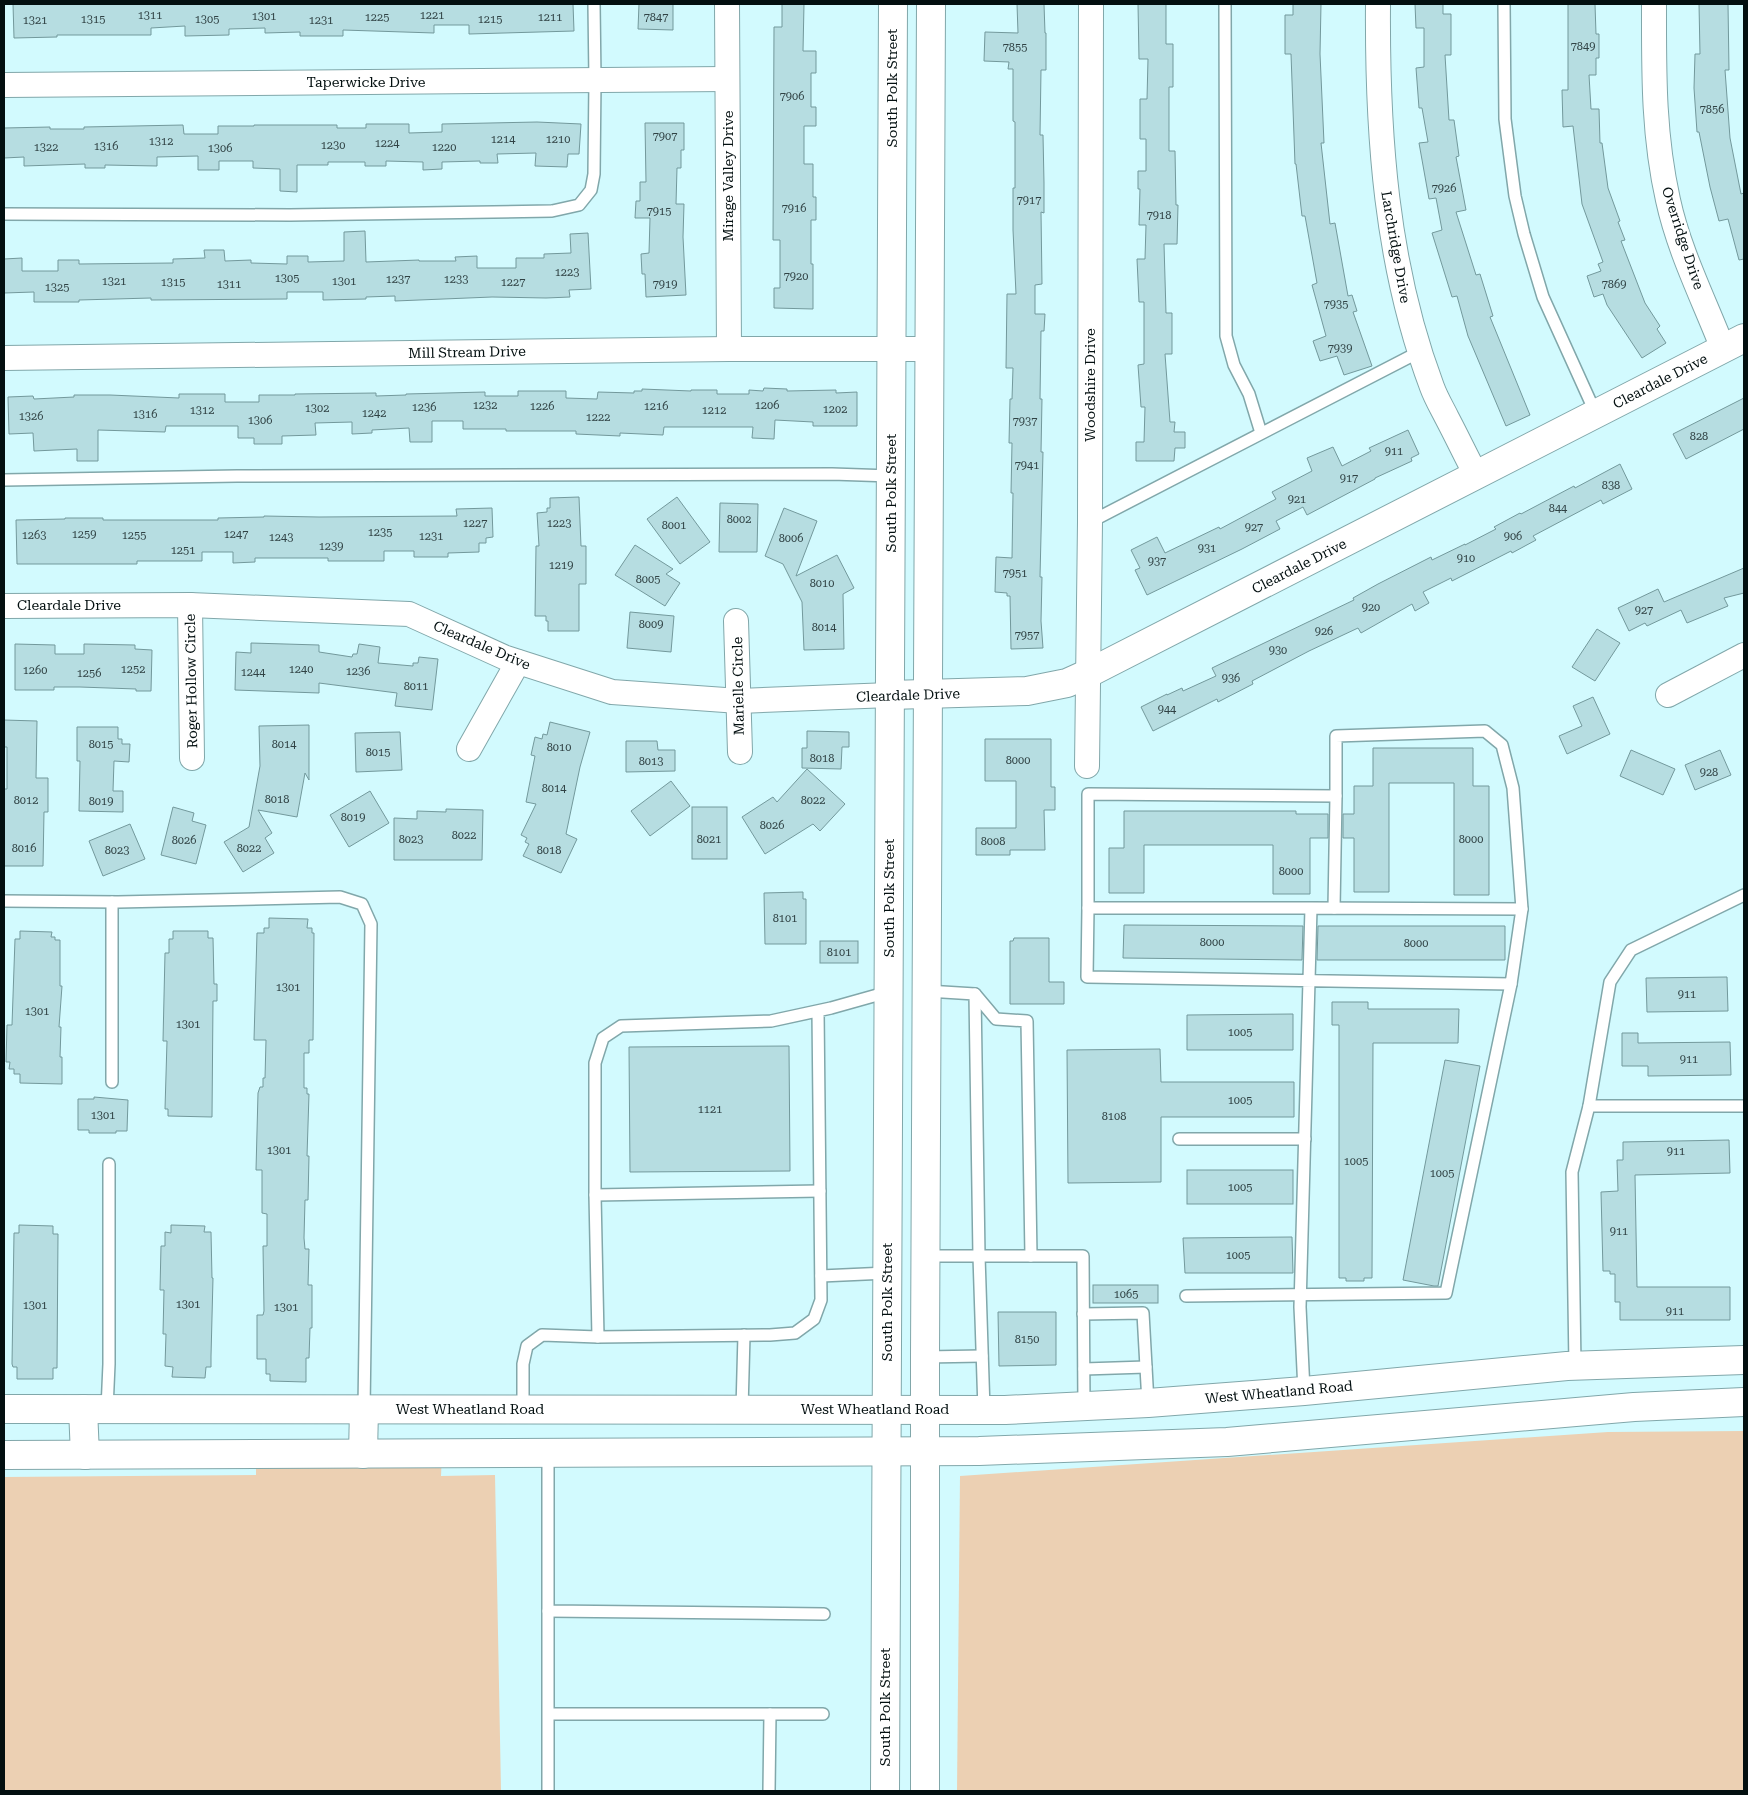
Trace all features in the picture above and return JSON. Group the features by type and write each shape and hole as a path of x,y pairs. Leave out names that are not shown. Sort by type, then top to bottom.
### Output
{"main road":[{"name":"South Polk Street","path":"885,1791 893,4"},
{"path":"925,1791 931,4"},
{"name":"Cleardale Drive","path":"890,695 1027,691 1067,683 1088,674 1734,343"},
{"path":"888,992 927,991"},
{"name":"West Wheatland Road","path":"4,1409 984,1410 1148,1403 1304,1391 1576,1365 1744,1360"},
{"path":"1304,1391 1305,1436"},
{"path":"4,1455 979,1452 1180,1444 1305,1436 1634,1407 1744,1402"},
{"path":"85,1455 95,1409"},
{"path":"363,1454 364,1409"}],"street":[{"name":"Mirage Valley Drive","path":"727,4 729,349"},
{"name":"Woodshire Drive","path":"1087,766 1090,522 1091,4"},
{"name":"Larchridge Drive","path":"1378,4 1378,90 1384,179 1400,282 1412,332 1433,390 1476,475"},
{"name":"Overridge Drive","path":"1654,4 1655,124 1668,202 1683,248 1734,343"},
{"name":"Taperwicke Drive","path":"4,85 727,79"},
{"name":"Mill Stream Drive","path":"4,358 729,349 930,349"},
{"name":"Cleardale Drive","path":"4,606 190,605 409,614 506,658 612,692 739,701 890,695"},
{"name":"Roger Hollow Circle","path":"190,605 192,758"},
{"name":"Marielle Circle","path":"736,621 740,752"},
{"path":"1668,695 1744,655"},
{"path":"469,749 518,662"}],"lane":[{"path":"4,214 290,215 552,211 579,204 591,190 594,174 594,4"},
{"path":"1226,4 1226,336 1234,365 1249,394 1261,433"},
{"path":"1504,4 1505,119 1515,196 1543,297 1596,414"},
{"path":"1090,522 1419,352"},
{"path":"4,480 257,476 822,474 891,476"},
{"path":"1186,1296 1446,1293 1511,984 1522,909 1513,788 1502,745 1485,731 1336,736 1334,908"},
{"path":"1336,796 1088,794 1087,977 1511,984"},
{"path":"1576,1365 1572,1172 1589,1106 1610,982 1631,950 1744,895"},
{"path":"4,901 112,902 340,897 362,904 371,924 364,1409"},
{"path":"112,902 112,1082"},
{"path":"1088,908 1522,909"},
{"path":"1304,1391 1301,1294 1311,908"},
{"path":"927,991 975,994 996,1019 1027,1021 1031,1256"},
{"path":"598,1337 595,1063 603,1038 620,1026 771,1021 818,1011 888,992"},
{"path":"975,994 979,1256 984,1410"},
{"path":"523,1409 523,1364 527,1346 542,1335 598,1337 744,1336 795,1333 814,1319 821,1300 818,1011"},
{"path":"1589,1106 1744,1106"},
{"path":"1179,1139 1305,1139"},
{"path":"95,1409 109,1364 109,1164"},
{"path":"595,1195 820,1191"},
{"path":"926,1256 1083,1256 1084,1407"},
{"path":"821,1276 887,1273"},
{"path":"1083,1314 1143,1313 1148,1403"},
{"path":"742,1409 744,1336"},
{"path":"925,1357 982,1356"},
{"path":"1084,1369 1146,1367"},
{"path":"548,1453 548,1791"},
{"path":"548,1611 824,1614"},
{"path":"549,1714 823,1714"},
{"path":"770,1714 770,1791"}],"shaded area":[{"path":"1744,1431 1744,1791 957,1791 960,1476 1608,1432"},
{"path":"442,1453 441,1476 495,1475 501,1791 4,1791 4,1477 256,1475 256,1455"}],"building":[{"path":"13,4 573,4 574,31 469,34 469,25 434,25 434,33 343,30 343,36 300,36 300,32 265,33 265,28 229,29 229,35 185,36 185,26 151,28 151,35 57,35 57,37 14,38"},
{"path":"639,4 673,4 673,30 638,29"},
{"path":"782,4 804,4 803,51 816,51 816,73 811,73 811,107 816,107 816,126 804,126 804,164 813,164 813,197 816,197 816,220 811,220 813,309 774,308 774,288 780,288 780,240 773,240 774,27 782,27"},
{"path":"1017,4 1044,4 1046,33 1046,70 1041,70 1040,135 1043,135 1044,183 1044,213 1041,212 1042,284 1035,285 1035,314 1045,314 1044,331 1041,331 1040,399 1042,399 1041,452 1043,452 1040,577 1042,577 1041,621 1043,648 1011,649 1010,596 1007,596 1007,593 995,592 996,557 1012,558 1012,443 1009,443 1013,368 1006,368 1007,294 1016,294 1013,230 1015,122 1013,121 1013,69 1008,69 1009,62 984,61 985,32 1018,33"},
{"path":"1138,4 1166,4 1166,44 1173,44 1173,87 1169,87 1169,151 1175,151 1176,205 1178,205 1177,244 1164,244 1166,313 1172,313 1172,354 1165,354 1170,422 1175,422 1174,432 1185,432 1185,448 1175,448 1174,461 1136,461 1136,442 1144,442 1145,407 1141,407 1138,365 1144,364 1144,302 1139,302 1137,259 1145,259 1146,225 1139,225 1140,189 1138,189 1138,171 1146,171 1146,139 1140,139 1140,99 1147,99 1148,59 1139,59"},
{"path":"1293,4 1321,4 1320,54 1324,143 1321,143 1330,224 1335,223 1348,296 1352,295 1357,311 1353,312 1372,366 1344,375 1337,356 1320,361 1313,341 1326,336 1312,285 1317,283 1305,216 1302,216 1295,164 1291,54 1285,54 1285,15 1293,15"},
{"path":"1415,4 1443,4 1443,14 1451,14 1451,55 1445,55 1449,120 1454,120 1459,156 1456,157 1466,210 1456,212 1476,275 1480,274 1493,316 1490,317 1530,415 1506,426 1468,336 1457,296 1452,297 1432,233 1442,230 1436,198 1429,199 1419,143 1428,142 1422,108 1419,108 1416,68 1424,67 1424,28 1416,28"},
{"path":"1568,4 1595,4 1596,34 1599,34 1599,58 1596,58 1596,75 1589,75 1591,109 1599,109 1600,143 1602,143 1608,188 1625,240 1621,241 1645,303 1660,326 1657,329 1666,343 1642,358 1607,305 1603,294 1594,297 1587,276 1601,271 1598,264 1603,262 1582,204 1573,126 1563,127 1562,90 1568,90"},
{"path":"1699,4 1728,4 1729,70 1725,70 1730,138 1741,194 1744,193 1744,259 1739,260 1728,219 1719,221 1699,132 1697,132 1694,88 1695,54 1700,54"},
{"path":"537,122 581,124 579,154 568,154 567,167 535,166 536,153 497,154 498,163 480,163 480,161 442,162 442,169 423,170 423,162 386,161 386,166 365,166 365,162 328,162 328,165 297,165 297,192 280,191 280,169 253,168 253,161 219,161 219,170 198,170 198,156 157,157 157,166 105,165 105,168 85,168 85,164 24,166 24,157 4,158 4,128 50,127 50,129 84,129 84,127 183,125 184,134 218,134 218,126 337,125 337,128 366,128 366,124 409,124 409,133 442,132 442,124"},
{"path":"645,123 684,123 684,150 681,150 681,168 677,168 676,204 684,204 683,237 686,295 646,297 645,274 642,274 641,254 649,253 650,218 635,218 636,201 640,201 640,182 646,182"},
{"path":"365,231 366,262 456,261 455,257 477,256 477,268 516,268 516,258 544,258 544,254 571,253 570,234 588,233 591,289 569,290 570,297 492,297 395,301 395,296 323,300 323,292 287,292 287,299 151,300 151,298 79,300 79,302 34,302 34,292 4,293 4,259 22,258 22,271 58,271 58,260 79,260 79,264 173,263 173,259 205,258 204,250 224,250 225,261 251,260 251,263 287,264 287,256 308,256 308,262 344,261 344,232"},
{"path":"764,388 787,389 787,391 836,390 836,393 857,392 857,426 813,426 813,422 775,420 774,439 752,438 753,427 664,427 663,435 620,433 620,436 576,434 576,431 463,429 463,421 432,421 432,442 410,442 409,428 372,430 372,433 352,434 352,422 315,423 316,435 282,436 282,444 254,444 254,438 238,438 238,426 166,426 165,432 98,430 98,461 77,461 77,449 34,451 33,433 9,434 8,397 33,396 34,399 74,397 74,395 110,395 179,398 179,394 225,394 225,402 259,402 259,395 376,393 376,396 485,392 485,396 518,396 518,391 566,391 566,398 597,399 598,392 634,393 634,391 642,391 642,389 717,390 717,394 749,394 749,390 763,391"},
{"path":"1744,398 1744,429 1686,459 1673,434"},
{"path":"1408,430 1419,454 1411,458 1412,461 1375,478 1307,515 1303,507 1276,521 1280,529 1147,595 1135,570 1140,568 1131,550 1157,537 1165,553 1219,527 1220,529 1276,499 1272,492 1312,471 1307,458 1333,447 1342,466 1371,451 1369,448"},
{"path":"1620,464 1632,489 1603,504 1601,500 1533,536 1536,540 1512,553 1511,551 1452,581 1451,578 1423,592 1429,603 1415,611 1412,604 1361,633 1358,628 1252,681 1253,684 1218,702 1217,699 1153,731 1141,707 1167,694 1182,688 1183,691 1216,676 1212,668 1354,600 1353,598 1378,584 1431,557 1432,560 1465,545 1496,529 1494,527 1520,513 1574,486 1575,488"},
{"path":"579,497 581,546 586,546 586,584 579,584 579,631 548,631 546,616 535,616 536,546 539,546 537,513 547,512 547,508 550,508 550,498"},
{"path":"677,497 710,542 680,564 647,519"},
{"path":"720,503 758,504 757,552 719,552"},
{"path":"492,508 493,537 486,538 486,543 479,543 479,552 448,553 448,557 414,557 414,551 384,551 384,561 328,561 328,558 255,558 255,562 233,563 233,552 202,552 202,561 137,561 137,564 17,564 16,520 103,518 103,520 218,520 218,518 264,516 457,516 456,509"},
{"path":"784,508 817,521 796,576 837,555 854,588 843,594 844,649 804,650 802,602 783,564 765,556"},
{"path":"635,545 673,569 666,574 680,583 665,606 615,575"},
{"path":"1744,568 1744,593 1724,598 1728,606 1687,623 1681,610 1647,626 1645,623 1629,631 1618,608 1658,589 1664,602"},
{"path":"630,612 674,616 671,652 627,648"},
{"path":"1597,629 1620,643 1595,681 1572,667"},
{"path":"251,643 319,645 319,652 352,657 353,654 357,654 359,644 380,647 378,663 413,666 413,663 418,663 419,657 438,659 432,710 395,706 397,693 319,683 319,693 235,690 236,652 251,653"},
{"path":"15,644 55,645 55,654 84,654 84,644 135,645 135,649 152,650 151,691 80,687 54,687 54,690 15,690"},
{"path":"1593,697 1610,734 1567,754 1559,736 1582,726 1573,706"},
{"path":"4,720 37,721 36,778 48,778 48,812 44,812 43,866 4,866 4,789 7,789 7,747 4,747"},
{"path":"550,722 590,732 580,767 566,834 577,839 561,873 523,856 529,844 525,842 527,838 521,835 536,804 526,802 535,756 531,755 535,737 542,739 543,734 547,735"},
{"path":"309,725 309,780 305,773 297,817 258,810 272,833 265,838 274,853 243,872 224,842 249,827 260,766 259,726"},
{"path":"77,727 118,727 118,739 122,739 122,744 130,744 129,762 114,761 113,791 123,791 123,812 79,811 80,761 77,761"},
{"path":"807,731 849,732 849,747 842,747 841,769 802,768 802,748 807,748"},
{"path":"400,732 402,770 356,772 355,733"},
{"path":"985,739 1051,739 1051,787 1055,787 1055,810 1044,810 1045,850 1010,850 1010,855 976,855 976,828 1016,828 1016,781 985,781"},
{"path":"626,741 657,741 658,750 675,750 675,771 626,772"},
{"path":"1373,748 1473,748 1473,786 1489,786 1489,895 1454,895 1454,783 1389,783 1389,892 1354,892 1354,838 1343,838 1343,814 1354,814 1354,786 1373,786"},
{"path":"1631,750 1675,769 1663,795 1620,776"},
{"path":"1720,750 1731,775 1695,790 1685,765"},
{"path":"807,769 845,804 820,831 813,824 765,854 742,817 773,797 777,802"},
{"path":"671,781 690,806 650,836 631,811"},
{"path":"370,791 389,823 349,847 330,815"},
{"path":"173,807 194,813 192,821 206,825 196,864 161,855"},
{"path":"692,807 727,807 727,859 692,859"},
{"path":"446,809 483,810 482,860 394,860 394,818 417,819 417,811 446,812"},
{"path":"1124,811 1296,811 1296,814 1328,814 1328,838 1310,838 1310,894 1273,894 1273,845 1144,845 1144,893 1109,893 1109,848 1124,848"},
{"path":"130,824 145,859 103,876 89,841"},
{"path":"803,892 803,899 806,899 806,944 765,944 764,893"},
{"path":"269,918 308,919 307,928 312,928 312,933 314,933 313,1040 309,1040 309,1053 304,1053 304,1088 307,1088 307,1094 309,1094 307,1156 309,1156 308,1200 305,1200 304,1238 305,1249 309,1249 308,1285 312,1285 312,1328 310,1328 309,1358 306,1358 306,1382 270,1381 270,1374 266,1374 266,1359 257,1359 257,1315 263,1315 264,1311 263,1246 267,1246 267,1214 262,1213 262,1170 256,1170 258,1093 260,1087 263,1087 263,1078 265,1078 266,1040 254,1040 257,933 264,933 264,928 269,928"},
{"path":"1124,925 1303,926 1302,960 1123,958"},
{"path":"1318,926 1505,926 1505,960 1317,960"},
{"path":"20,931 52,932 51,937 55,937 55,940 60,940 60,986 62,986 59,1027 61,1027 60,1057 62,1057 62,1084 20,1083 20,1074 14,1074 14,1069 9,1069 10,1062 6,1062 7,1025 12,1025 15,939 20,939"},
{"path":"173,931 208,931 208,938 213,938 214,984 217,984 217,1001 213,1001 212,1117 168,1116 168,1109 165,1109 167,1041 163,1041 165,953 169,953 169,939 173,939"},
{"path":"1014,938 1049,938 1049,982 1064,982 1064,1004 1010,1004 1010,941 1013,941"},
{"path":"820,941 858,941 858,963 820,963"},
{"path":"1727,977 1728,1011 1647,1012 1646,978"},
{"path":"1332,1002 1368,1002 1368,1009 1459,1009 1458,1043 1373,1043 1372,1278 1364,1278 1364,1281 1346,1281 1346,1278 1339,1278 1339,1025 1332,1025"},
{"path":"1293,1014 1293,1050 1187,1050 1187,1015"},
{"path":"1622,1033 1638,1033 1638,1043 1730,1042 1731,1075 1648,1076 1648,1066 1622,1066"},
{"path":"789,1046 790,1171 630,1172 629,1047"},
{"path":"1160,1049 1161,1082 1294,1082 1294,1117 1161,1117 1161,1182 1068,1183 1067,1050"},
{"path":"1445,1060 1480,1066 1438,1286 1434,1286 1403,1280"},
{"path":"94,1097 128,1100 127,1131 89,1133 89,1130 78,1130 78,1099 94,1099"},
{"path":"1729,1140 1730,1173 1635,1175 1637,1287 1730,1287 1730,1320 1620,1320 1620,1302 1615,1302 1615,1274 1610,1274 1610,1271 1603,1271 1601,1192 1618,1191 1617,1160 1623,1160 1623,1142"},
{"path":"1187,1170 1293,1170 1293,1204 1187,1204"},
{"path":"19,1225 53,1226 53,1234 58,1234 57,1368 53,1368 53,1379 17,1379 17,1367 13,1367 12,1364 14,1233 19,1233"},
{"path":"171,1225 205,1226 204,1232 211,1232 213,1278 211,1367 206,1367 205,1378 172,1377 173,1367 165,1366 166,1334 163,1334 164,1290 160,1290 161,1246 165,1246 165,1232 171,1233"},
{"path":"1292,1237 1293,1273 1185,1273 1183,1238"},
{"path":"1093,1285 1158,1285 1158,1303 1093,1303"},
{"path":"998,1312 1056,1312 1056,1365 999,1366"}]}
